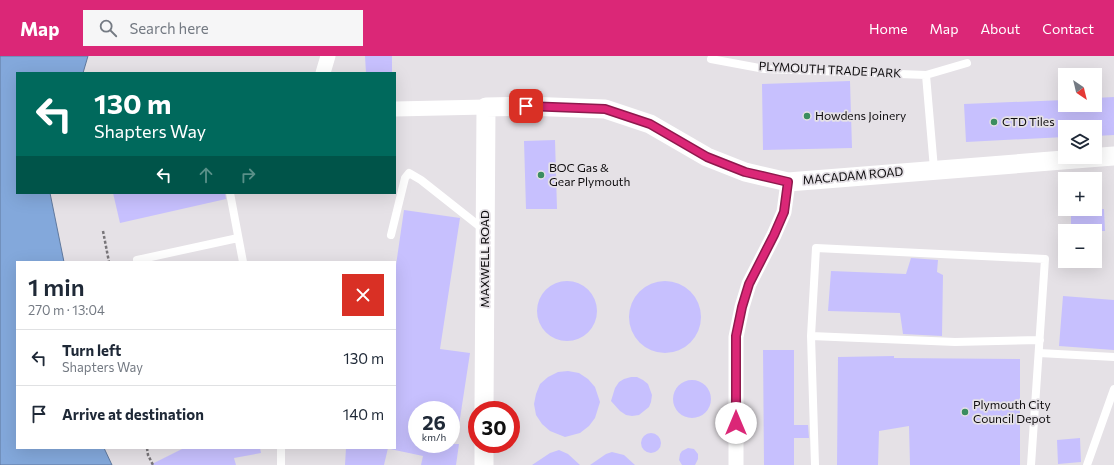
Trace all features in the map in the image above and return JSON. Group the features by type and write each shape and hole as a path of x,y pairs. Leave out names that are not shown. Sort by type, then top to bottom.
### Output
{"street":[{"path":"323,72 328,56"},
{"path":"396,110 526,106 605,109 650,124 707,157 745,172 788,182"},
{"name":"MAXWELL ROAD","path":"484,401 486,107"},
{"name":"MACADAM ROAD","path":"736,465 736,336 742,307 749,284 784,212 788,182 934,169 1035,163 1114,156"},
{"path":"484,453 484,465"}],"lane":[{"name":"PLYMOUTH TRADE PARK","path":"711,59 766,69 926,75 967,63"},
{"path":"926,75 934,169"},
{"path":"391,235 405,178 408,173 421,180 485,230"},
{"path":"230,194 243,261"},
{"path":"137,260 238,238"},
{"path":"815,465 811,336 816,248 1045,259 1031,465"},
{"path":"811,336 955,342 1040,340"},
{"path":"1039,353 1114,357"},
{"path":"1087,465 1114,389"},
{"path":"281,449 282,465"}],"path":[{"path":"103,231 109,261"},
{"path":"147,449 148,455 153,465"}],"water":[{"path":"0,56 88,56 83,72 16,72 16,194 50,194 64,261 16,261 16,449 104,449 112,465 0,465"}],"building":[{"path":"365,56 392,56 392,72 366,72"},
{"name":"Howdens Joinery","path":"850,81 852,148 763,150 762,84"},
{"path":"1114,97 1114,135 1102,136 1102,120 1058,120 1058,137 966,142 964,104 1058,100 1058,112 1102,112 1102,98"},
{"name":"BOC Gas & Gear Plymouth","path":"555,140 557,209 526,209 524,141"},
{"path":"113,194 225,194 226,199 120,223"},
{"path":"1102,209 1104,209 1105,231 1102,231 1102,224 1071,224 1071,216 1102,216"},
{"path":"404,210 460,218 440,349 470,353 460,418 460,401 408,401 408,453 390,449 396,449 396,265"},
{"path":"911,258 938,260 937,272 943,275 942,336 903,334 900,313 828,311 831,271 906,274"},
{"path":"561,281 573,281 584,286 592,294 597,305 595,323 584,336 573,341 561,341 550,336 542,328 537,317 537,305 542,294 550,286"},
{"path":"665,281 685,287 695,297 701,317 695,337 685,347 665,353 645,347 635,337 629,317 635,297 645,287"},
{"path":"1063,296 1114,300 1114,350 1059,346"},
{"path":"763,350 794,350 794,425 808,425 809,438 794,438 794,465 764,465"},
{"name":"Plymouth City Council Depot","path":"894,356 894,358 1020,359 1020,465 910,465 909,426 879,431 878,465 837,465 838,357"},
{"path":"568,371 579,373 588,379 595,387 600,402 595,418 589,426 580,433 565,437 550,431 542,424 536,415 534,404 540,384 548,377 558,372"},
{"path":"631,377 637,377 648,384 652,395 649,407 639,415 632,416 626,415 620,411 611,401 615,388 619,382"},
{"path":"688,380 696,380 706,385 710,392 710,406 706,413 696,418 688,418 678,413 676,410 673,403 673,395 678,385 681,383"},
{"path":"651,433 658,436 661,443 658,450 651,453 644,450 641,443 644,436"},
{"path":"1080,438 1081,462 1058,464 1057,440"},
{"path":"688,448 694,449 698,454 698,459 695,465 682,465 679,460 682,451"},
{"path":"182,449 260,449 261,453 234,458 236,465 150,465"},
{"path":"346,449 388,449 384,465 345,465"},
{"path":"559,450 568,454 580,465 532,465 550,453"},
{"path":"612,452 624,455 635,465 590,465 606,454"},
{"path":"409,453 458,453 456,465 421,465 423,456"}],"place":[{"name":"Howdens Joinery","path":"807,116"},
{"name":"CTD Tiles","path":"994,122"},
{"name":"BOC Gas & Gear Plymouth","path":"541,175"},
{"name":"Plymouth City Council Depot","path":"965,412"}],"route":[{"path":"526,106 605,109 650,124 707,157 745,172 788,182 784,212 749,284 742,307 736,336 736,423"}]}
